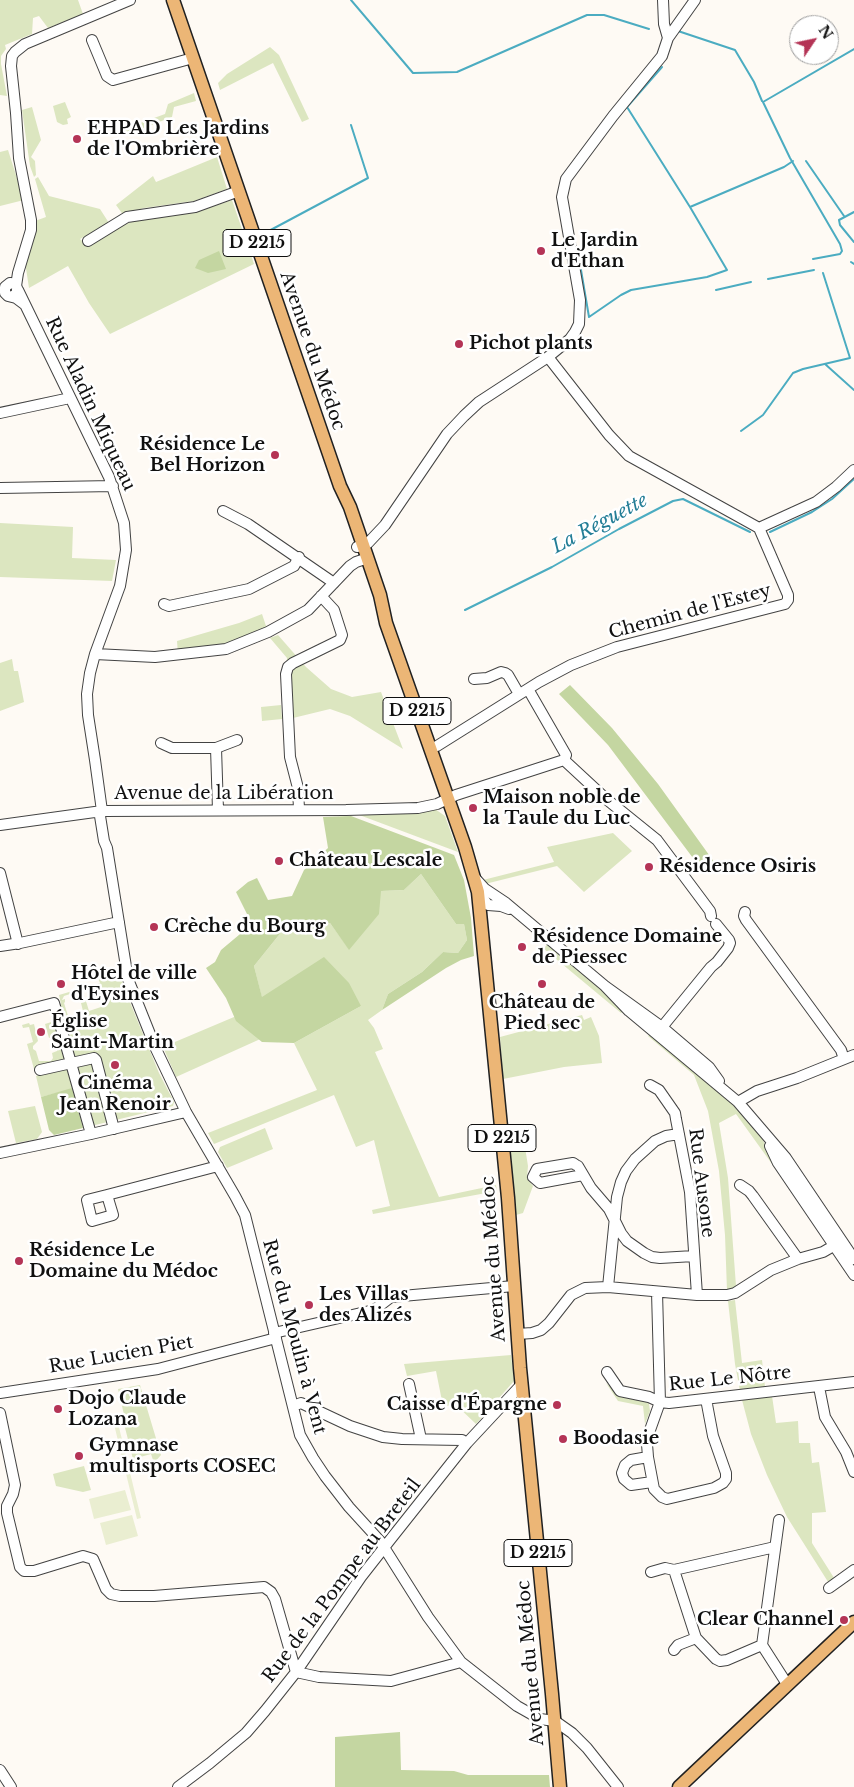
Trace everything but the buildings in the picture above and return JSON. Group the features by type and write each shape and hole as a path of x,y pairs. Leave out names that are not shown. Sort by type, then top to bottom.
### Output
{"main road":[{"name":"Avenue du Médoc","path":"173,0 340,486 350,507 364,559 380,595 386,623 475,877 482,918 508,1198 522,1384 560,1787"},
{"path":"791,1680 815,1652 854,1616"},
{"path":"679,1787 854,1622"}],"street":[{"path":"8,292 18,273 31,230 31,220 18,158 11,66 12,56 25,44 130,0"},
{"path":"663,0 664,24 668,38"},
{"path":"360,546 368,543 385,526 447,434 464,416 479,402 548,357 570,339 579,324 579,319 578,287 562,197 566,179 613,116 662,56 668,38 696,0"},
{"path":"92,40 107,76 113,80 193,58"},
{"path":"88,241 127,217 195,207 239,191"},
{"name":"Rue Aladin Miqueau","path":"8,292 25,305 113,486 124,523 126,550 120,586 95,654 87,694 88,715 102,811 100,816 104,841 108,848 119,922"},
{"path":"548,357 609,435 629,456 759,528 816,502 828,494 854,470"},
{"path":"0,413 70,398"},
{"path":"0,488 113,486"},
{"path":"223,511 248,524 299,557 334,583"},
{"name":"Chemin de l'Estey","path":"524,691 571,665 618,647 784,604 788,600 788,595 759,528"},
{"path":"164,604 170,606 249,589 294,566 299,557"},
{"path":"95,654 155,658 226,648 268,632 296,618 308,610 350,566 364,559"},
{"path":"299,809 298,788 290,757 286,674 288,667 293,663 340,640 342,635 334,610 321,596"},
{"path":"474,678 487,678 501,672 505,673 524,691 566,755 564,760 610,803 657,840 710,911 714,920 729,940 728,948 717,962 710,967 659,1030"},
{"path":"430,748 437,746 524,691"},
{"path":"161,743 172,748 216,748 237,740"},
{"path":"216,748 218,810"},
{"name":"Avenue de la Libération","path":"0,825 102,811 418,808 437,804 564,760"},
{"path":"0,873 18,944"},
{"path":"475,877 485,889 499,897 659,1030 709,1067 725,1090 738,1102 762,1132 778,1163 838,1243 854,1259"},
{"path":"478,892 488,905 501,906 515,912"},
{"path":"482,918 485,907 488,905"},
{"path":"738,1102 757,1092 849,1057 841,1050 746,920 745,912"},
{"path":"0,946 18,944 119,922"},
{"name":"Rue du Moulin à Vent","path":"119,922 130,985 168,1075 186,1112 245,1216 300,1436 313,1458 349,1507 384,1548 428,1616 461,1662 517,1706 540,1719 555,1721 571,1732 587,1748 618,1787"},
{"path":"0,1017 54,1002 91,1134"},
{"path":"40,1070 94,1058 114,1129"},
{"name":"Rue Ausone","path":"650,1085 659,1090 674,1114 679,1134 690,1192 697,1295"},
{"path":"0,1153 186,1112"},
{"path":"608,1287 617,1197 626,1171 635,1159 656,1141 666,1136 679,1134"},
{"path":"107,1195 218,1166"},
{"path":"583,1175 591,1188 610,1209 624,1237 644,1253 660,1258 694,1256"},
{"path":"740,1185 753,1196 798,1259"},
{"path":"518,1334 541,1330 549,1323 567,1299 575,1292 585,1288 608,1287 697,1295 731,1294 771,1270 798,1259 823,1252 838,1243"},
{"path":"838,1243 854,1275"},
{"name":"Rue Lucien Piet","path":"0,1393 158,1369 275,1335 374,1310 391,1297 514,1286"},
{"name":"Rue Le Nôtre","path":"657,1292 660,1402 669,1403 854,1382"},
{"path":"607,1372 620,1391 649,1396 660,1402 650,1430 648,1457 652,1482 658,1494 667,1499 714,1488 723,1483 726,1473 713,1436 706,1399"},
{"path":"409,1384 421,1439"},
{"name":"Rue de la Pompe au Breteil","path":"178,1787 246,1733 296,1672 361,1577 467,1443 522,1384"},
{"path":"820,1387 825,1417 846,1452 854,1472"},
{"path":"293,1406 301,1403 350,1426 383,1437 462,1440 467,1443"},
{"path":"0,1413 15,1485 7,1506 7,1513 20,1567 24,1571 34,1571 83,1556 93,1559 106,1589 111,1594 120,1596 154,1596 264,1588 272,1592 275,1599 296,1672 319,1677 391,1681 461,1662"},
{"path":"648,1457 630,1460 625,1465 622,1473 624,1479 631,1485 652,1482"},
{"path":"779,1520 762,1645 791,1680"},
{"path":"651,1572 665,1568 674,1570 775,1547"},
{"path":"674,1570 696,1638 720,1661 727,1660 762,1645"},
{"path":"829,1588 854,1570"},
{"path":"674,1650 678,1645 696,1638"},
{"path":"0,1770 11,1787"}],"green space":[{"path":"0,0 78,0 83,14 48,28 39,16 33,18 32,34 5,45 6,49 1,56 1,64 7,96 0,95"},
{"path":"270,47 279,55 309,119 302,122 273,63 220,90 218,83 227,74"},
{"path":"194,93 196,101 174,107 172,117 123,136 121,130 165,114 168,104"},
{"path":"65,102 71,117 67,119 68,124 63,125 57,122 53,106"},
{"path":"32,107 41,140 31,157 35,161 36,175 34,177 30,166 22,110"},
{"path":"8,150 24,200 0,206 0,152"},
{"path":"217,157 227,189 194,201 144,208 124,216 116,205 153,176 156,182"},
{"path":"38,177 49,196 100,209 109,223 80,239 89,247 117,228 128,223 151,217 200,211 232,200 254,264 110,334 89,303 68,266 29,288 25,262 35,221 46,217 35,179"},
{"path":"219,251 226,269 208,273 195,268 199,260"},
{"path":"0,523 73,527 72,558 116,560 112,581 0,577"},
{"path":"262,614 268,632 226,649 178,655 177,641 239,623"},
{"path":"278,635 306,667 331,689 352,697 381,692 403,749 350,716 330,709 293,718 286,674 287,658 270,638"},
{"path":"12,659 14,671 18,671 24,702 0,711 0,663"},
{"path":"570,685 612,728 658,784 717,866 705,874 608,745 559,694"},
{"path":"281,705 282,719 262,721 261,707"},
{"path":"435,809 445,816 458,852 354,813"},
{"path":"351,816 454,855 464,880 471,918 474,956 446,968 382,1010 388,994 422,972 443,952 458,953 467,940 464,924 456,924 421,874 404,890 381,891 379,914 349,950 330,923 287,925 254,966 262,997 324,957 349,983 361,1006 294,1043 262,1042 236,1021 226,998 206,968 215,962 221,950 252,924 236,892 248,882 257,878 268,900 292,896 304,870 328,848 323,817"},
{"path":"613,833 632,851 584,892 557,866 485,884 483,880 554,862 547,847"},
{"path":"421,874 456,924 464,924 467,940 458,953 443,952 422,972 388,994 382,1010 368,1020 374,1028 383,1049 375,1052 439,1197 496,1185 497,1191 373,1214 372,1210 390,1206 374,1140 356,1147 334,1095 214,1144 208,1133 317,1090 294,1043 361,1006 287,1027 176,1077 163,1047 234,1017 262,998 254,966 287,925 330,923 349,949 381,891 404,890"},
{"path":"547,944 625,1010 621,1013 544,949"},
{"path":"122,973 127,995 159,1073 174,1102 173,1106 83,1128 72,1089 41,1097 36,1076 41,1074 40,1068 34,1069 27,1044 33,1042 29,1027 23,1028 22,1025 34,1024 38,1041 33,1046 33,1049 36,1051 39,1061 51,1061 53,1058 52,1053 57,1051 57,1043 54,1038 49,1038 45,1024 61,1019 57,1006 61,1004 59,995 76,990 77,996 76,993 72,994 71,997 70,994 64,996 62,1000 65,999 64,1003 69,1019 84,1015 81,1003 86,1001 89,1011 101,1007 96,991 89,992 88,990 83,992 78,990 100,983 98,978"},
{"path":"582,1015 584,1020 591,1017 599,1036 602,1063 564,1067 503,1079 500,1037"},
{"path":"651,1033 724,1095 747,1119 760,1135 773,1159 777,1171 736,1114 719,1123 728,1178 736,1286 727,1291 725,1235 719,1171 708,1111 694,1075 648,1036"},
{"path":"72,1088 83,1128 54,1135 49,1130 41,1097"},
{"path":"35,1106 42,1132 37,1139 16,1143 8,1111"},
{"path":"265,1128 273,1149 227,1168 218,1152 220,1147"},
{"path":"524,1141 528,1166 527,1178 533,1186 523,1213 516,1215 510,1144"},
{"path":"735,1300 742,1363 762,1360 765,1387 740,1391 728,1301"},
{"path":"511,1355 514,1381 476,1424 456,1405 443,1406 436,1371 407,1376 404,1364"},
{"path":"606,1383 617,1393 647,1401 650,1411 645,1424 643,1406 618,1401"},
{"path":"140,1385 161,1455 154,1463 151,1454 133,1459 123,1420 125,1419 118,1389"},
{"path":"772,1396 776,1423 798,1421 799,1443 810,1443 812,1463 819,1462 826,1512 812,1513 812,1543 836,1581 830,1585 787,1517 767,1475 751,1434 742,1400"},
{"path":"117,1419 141,1518 137,1519 113,1420"},
{"path":"84,1466 91,1490 83,1492 56,1486 53,1474"},
{"path":"125,1490 131,1510 94,1519 89,1499"},
{"path":"132,1515 138,1536 106,1545 100,1523"},
{"path":"400,1732 401,1770 454,1771 468,1775 549,1775 550,1787 335,1787 335,1737"}],"waterway":[{"path":"351,0 413,73 457,72 587,15 604,15 649,29"},
{"path":"678,31 735,50 754,82 762,101"},
{"path":"813,259 840,254 842,251 840,244 790,158 763,102 854,49"},
{"path":"662,67 627,107 690,207"},
{"path":"265,233 368,178 351,125"},
{"path":"581,270 589,317 631,290 707,277 727,270 690,207 784,167 793,161"},
{"path":"806,161 844,216"},
{"path":"854,212 839,220 840,225 854,242"},
{"path":"768,279 814,270"},
{"path":"741,431 763,415 793,373 850,358 823,273"},
{"path":"716,290 751,282"},
{"path":"825,364 854,390"},
{"name":"La Réguette","path":"770,532 812,512 832,499 854,479"},
{"name":"La Réguette","path":"465,610 552,567 673,501 683,499 750,532"}],"place":[{"name":"EHPAD Les Jardins de l'Ombrière","path":"77,139"},
{"name":"Le Jardin d'Ethan","path":"541,251"},
{"name":"Pichot plants","path":"459,344"},
{"name":"Résidence Le Bel Horizon","path":"275,455"},
{"name":"Maison noble de la Taule du Luc","path":"473,808"},
{"name":"Château Lescale","path":"279,861"},
{"name":"Résidence Osiris","path":"649,867"},
{"name":"Crèche du Bourg","path":"154,927"},
{"name":"Résidence Domaine de Piessec","path":"522,947"},
{"name":"Hôtel de ville d'Eysines","path":"61,984"},
{"name":"Château de Pied sec","path":"542,984"},
{"name":"Église Saint-Martin","path":"41,1032"},
{"name":"Cinéma Jean Renoir","path":"115,1065"},
{"name":"Résidence Le Domaine du Médoc","path":"19,1261"},
{"name":"Les Villas des Alizés","path":"309,1305"},
{"name":"Caisse d'Épargne","path":"557,1405"},
{"name":"Dojo Claude Lozana","path":"58,1409"},
{"name":"Boodasie","path":"563,1439"},
{"name":"Gymnase multisports COSEC","path":"79,1456"},
{"name":"Clear Channel","path":"844,1620"}]}
